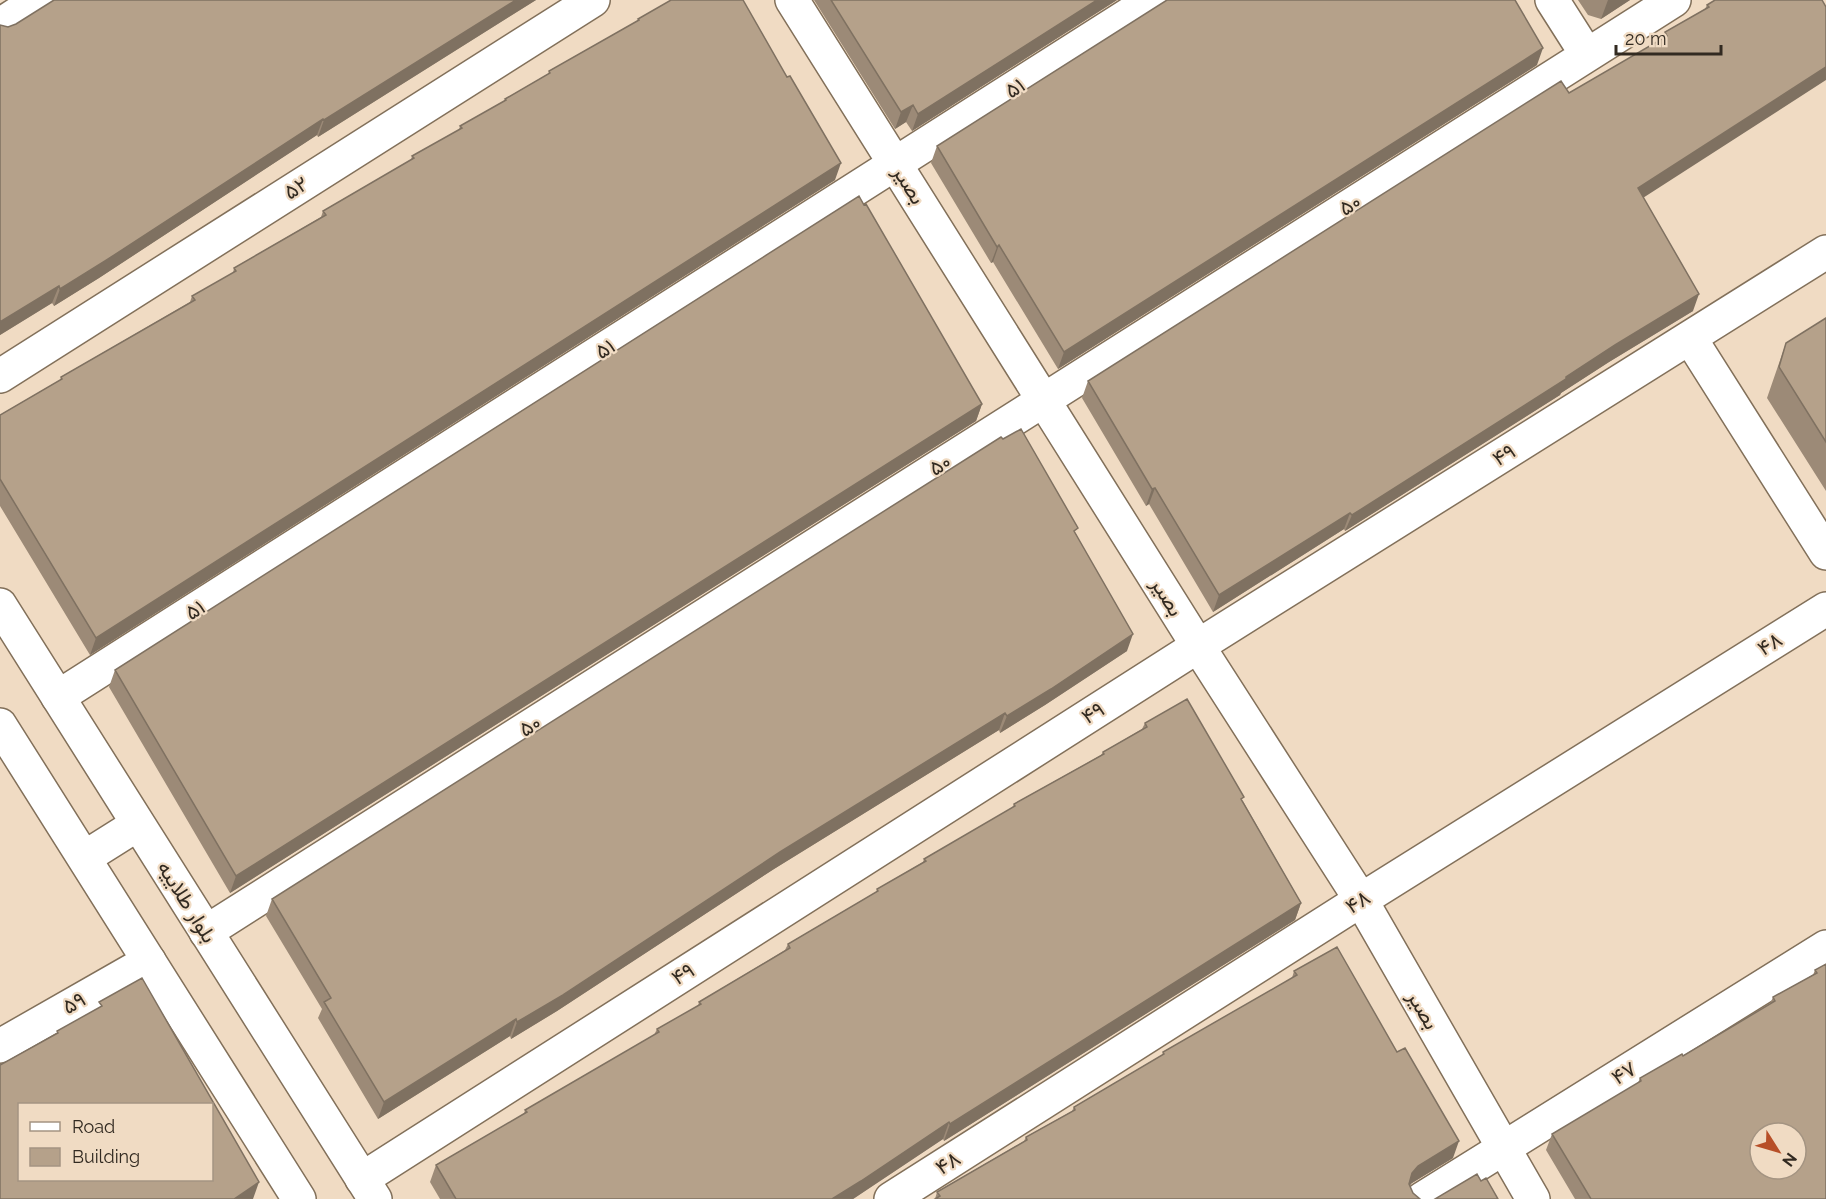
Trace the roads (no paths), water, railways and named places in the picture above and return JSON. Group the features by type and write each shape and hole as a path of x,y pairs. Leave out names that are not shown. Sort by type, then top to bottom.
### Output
{"street":[{"path":"0,25 39,0"},
{"name":"۵۲","path":"0,376 593,0"},
{"name":"بصیر","path":"792,0 1198,646 1361,900 1533,1199"},
{"name":"۵۱","path":"58,697 1152,0"},
{"path":"1552,0 1587,55"},
{"name":"۵۰","path":"206,932 1674,0"},
{"name":"۴۹","path":"368,1189 1198,646 1826,252"},
{"path":"1690,338 1826,553"},
{"name":"بلوار طلاییه","path":"0,605 368,1189"},
{"name":"۴۸","path":"891,1199 1361,900 1826,609"},
{"path":"0,725 299,1199"},
{"path":"84,858 138,824"},
{"name":"۴۷","path":"1422,1199 1826,947"},
{"name":"۵۹","path":"0,1046 149,961"}]}
